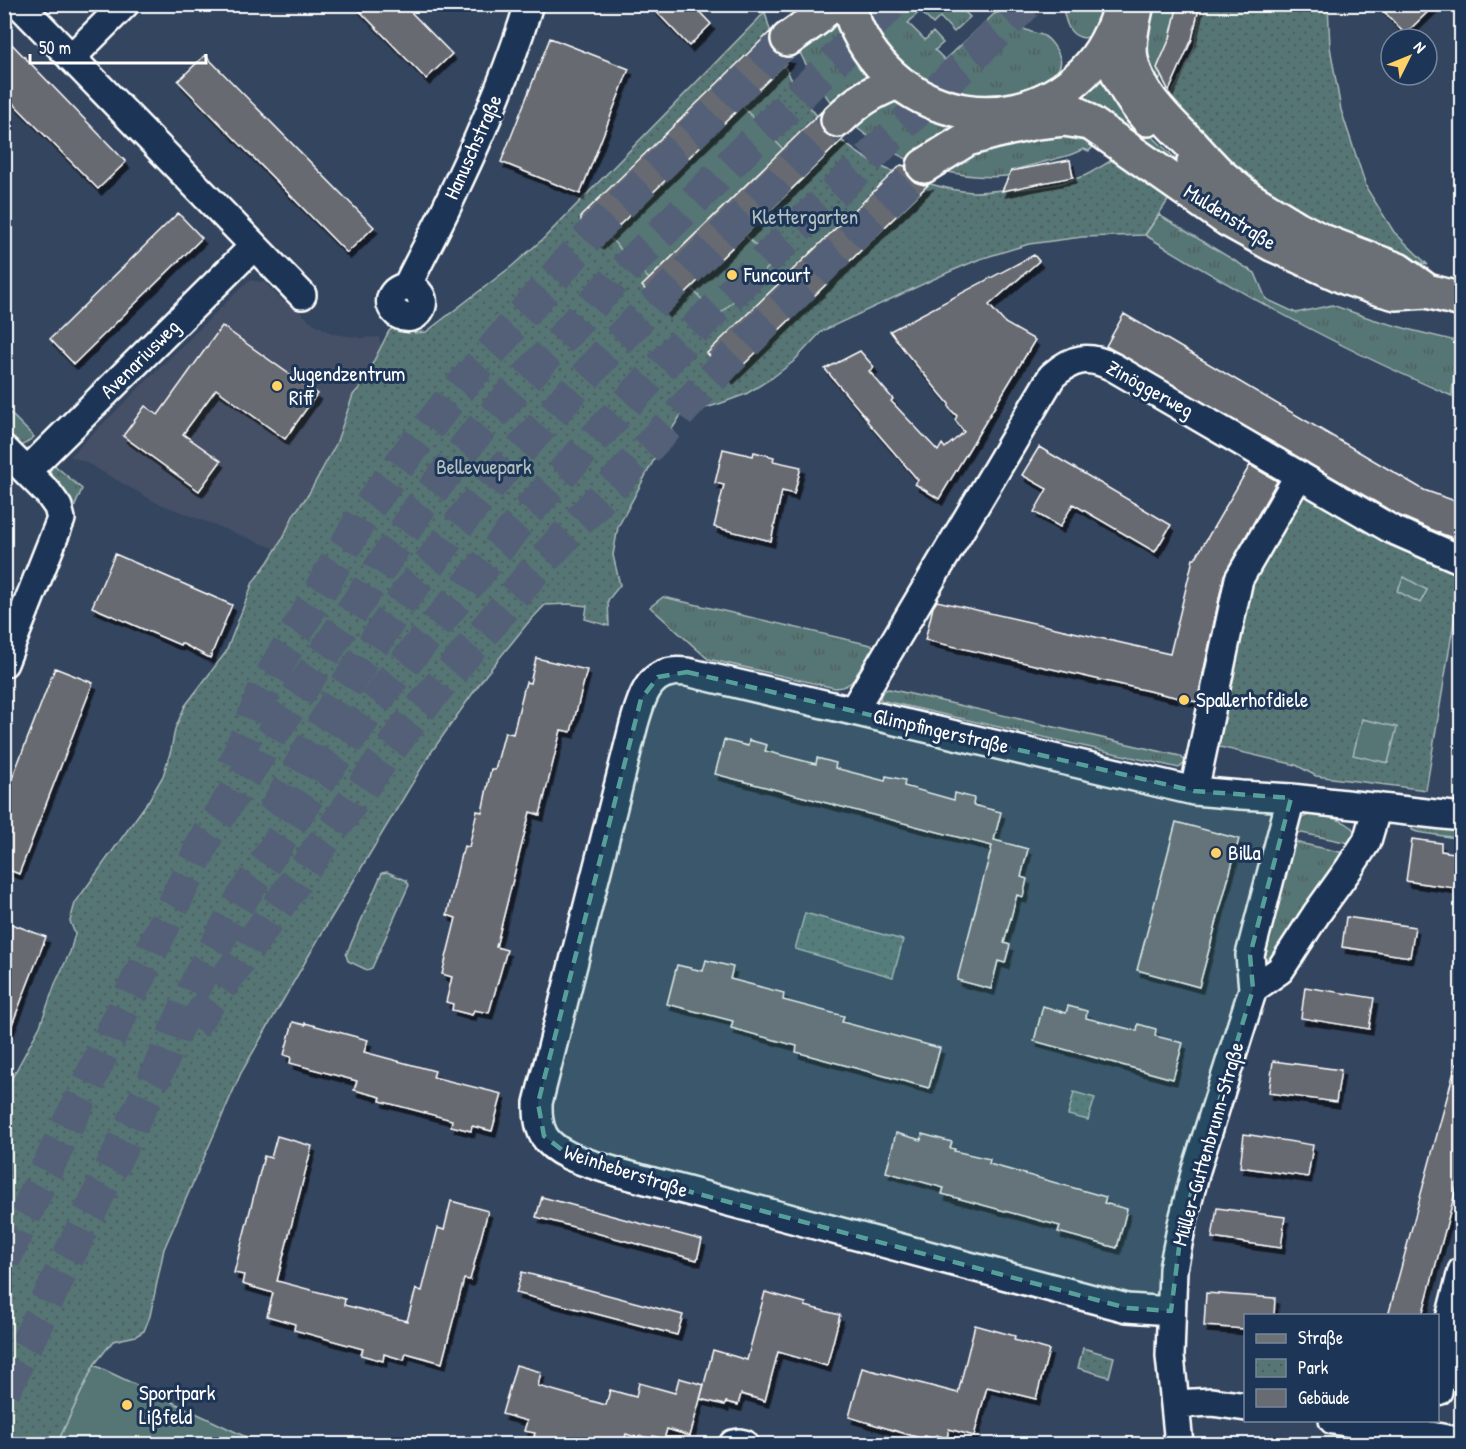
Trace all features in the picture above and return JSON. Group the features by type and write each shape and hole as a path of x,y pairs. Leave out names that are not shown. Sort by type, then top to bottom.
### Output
{"main road":[{"path":"810,4 788,39 816,19 830,4"},
{"path":"848,4 854,24 872,56 897,82 932,103 952,109 988,113 1021,108 1052,96 1069,85 1083,73 1107,42 1121,4"},
{"path":"1137,4 1130,49 1131,61 1136,73 1150,98 1173,127 1220,175"},
{"name":"Muldenstraße","path":"1107,42 1114,67 1130,97 1163,137 1184,157 1220,175 1248,198 1297,228 1330,244 1398,270 1427,291"},
{"path":"838,120 864,97 897,82"},
{"name":"Muldenstraße","path":"1052,96 1227,219 1274,245 1338,274 1374,287 1396,293 1427,291 1461,300"},
{"path":"972,112 939,144 924,166 967,139 993,132 1036,122 1064,119 1089,123"}],"street":[{"path":"19,4 302,295"},
{"path":"71,58 125,4"},
{"name":"Hanuschstraße","path":"407,286 478,139 503,78 529,4"},
{"name":"Avenariusweg","path":"27,471 254,246"},
{"name":"Zinöggerweg","path":"853,711 1052,376 1062,366 1075,361 1088,359 1101,361 1113,367 1391,529 1461,560"},
{"path":"4,448 48,494 58,507 61,519 4,663"},
{"path":"1194,791 1239,579 1299,475"},
{"name":"Weinheberstraße","path":"687,672 670,672 658,677 647,687 641,699 538,1103 538,1119 544,1136 554,1148 570,1156 616,1172 1127,1308 1171,1311"},
{"name":"Glimpfingerstraße","path":"687,672 1194,791 1291,798 1461,817"},
{"name":"Müller-Guttenbrunn-Straße","path":"1179,1444 1170,1356 1173,1269 1196,1170 1253,989 1250,955 1291,798"},
{"path":"1253,989 1280,970 1367,841 1377,807"},
{"path":"1439,1378 1446,1334 1461,1271"},
{"path":"1176,1404 1212,1402 1244,1407"},
{"path":"1358,1422 1432,1428 1461,1442"},
{"path":"733,1444 744,1444"}],"highlighted area":[{"path":"687,672 1194,791 1291,798 1250,955 1253,989 1182,1224 1171,1311 1127,1308 616,1172 570,1156 544,1136 538,1103 641,699 658,677"}],"shaded area":[{"path":"249,280 264,282 280,298 313,323 334,334 362,338 379,337 381,345 361,386 353,395 336,444 276,549 155,502 85,462 70,456"}],"green space":[{"path":"839,5 880,79 832,104 813,77 797,47"},
{"path":"864,5 958,5 970,17 954,32 940,17 933,24 920,11 908,23 925,40 933,32 943,43 935,50 945,60 994,14 1002,12 1018,27 1047,38 1058,52 1060,65 1057,72 1042,82 1009,94 978,96 948,91 911,73 895,59 879,37"},
{"path":"1062,5 1103,5 1096,26 1089,36 1081,37 1072,32 1067,24"},
{"path":"1146,5 1185,5 1163,74 1153,91 1145,75"},
{"path":"1202,5 1328,5 1330,47 1341,110 1367,189 1394,232 1428,265 1339,233 1289,205 1229,166 1165,106 1194,48"},
{"name":"Bellevuepark","path":"765,12 780,57 791,79 818,118 854,150 883,168 943,187 981,192 1034,188 1065,182 1086,175 1114,159 1169,199 1145,235 1082,237 1029,244 980,259 822,331 793,362 746,394 681,415 663,443 618,527 613,555 620,585 608,600 609,626 585,619 587,606 545,605 485,676 430,754 241,1073 164,1249 150,1316 144,1331 136,1336 113,1341 94,1365 57,1444 5,1444 5,1091 40,1026 55,984 70,952 75,934 70,921 75,903 149,800 163,776 175,729 185,706 226,652 253,582 283,538 294,514 308,495 336,444 353,395 361,386 389,331 394,327 408,329 415,333 426,332 512,266 543,239"},
{"path":"1098,69 1154,138 1233,208 1095,105 1072,92"},
{"path":"886,102 902,103 958,118 913,162 864,134 849,122"},
{"path":"742,106 783,149 649,279 608,236"},
{"path":"1074,135 1095,145 1089,151 1084,149 1017,169 1015,175 975,176 936,169 978,142"},
{"path":"1159,215 1255,273 1266,299 1296,313 1332,305 1372,319 1456,341 1452,396 1296,322 1145,235"},
{"name":"Funcourt","path":"745,235 773,263 718,316 691,288"},
{"path":"4,407 34,437 19,448 5,433"},
{"path":"52,463 82,489 72,513 50,474"},
{"path":"1307,492 1461,571 1426,790 1316,776 1296,765 1211,745 1245,593 1292,504"},
{"path":"1404,577 1427,590 1420,603 1397,591"},
{"path":"663,597 875,646 854,679 844,687 835,688 708,659 650,607"},
{"path":"889,689 1180,756 1186,762 1179,768 880,700 881,694"},
{"path":"1362,719 1397,727 1388,763 1353,755"},
{"path":"1310,815 1340,820 1352,828 1355,840 1349,843 1292,831 1298,820"},
{"path":"1412,825 1461,830 1461,847 1455,846 1456,838 1417,832 1412,830"},
{"path":"1290,841 1349,854 1274,962 1265,965 1260,961"},
{"path":"387,872 406,880 409,885 372,968 367,970 348,961 346,955 382,873"},
{"path":"805,913 903,940 893,977 795,949"},
{"path":"1074,1092 1095,1098 1088,1120 1068,1115"},
{"path":"1083,1348 1114,1357 1109,1377 1078,1368"},
{"name":"Sportpark Lißfeld","path":"94,1365 261,1444 57,1444"}],"building":[{"path":"353,4 403,4 452,54 426,79"},
{"path":"649,4 692,4 711,24 689,46"},
{"path":"1178,4 1200,4 1192,39 1169,91 1157,68 1170,38"},
{"path":"1377,4 1436,4 1412,27 1398,27"},
{"path":"771,31 769,41 773,50 781,56 791,58 600,244 581,223 581,216"},
{"path":"4,36 126,162 98,189 4,94"},
{"path":"550,38 629,69 580,194 501,162"},
{"path":"205,55 374,227 347,253 178,81"},
{"path":"822,111 820,124 824,132 833,138 845,137 666,312 642,286"},
{"path":"1070,160 1073,177 1002,191 1011,171"},
{"path":"901,165 905,166 908,175 915,182 929,184 730,378 707,353"},
{"path":"178,213 202,238 74,364 50,339"},
{"path":"1034,255 1039,261 989,305 1005,323 1035,340 939,499 915,484 918,480 825,369 860,351 874,367 869,371 893,399 891,401 938,451 942,444 945,448 964,432 955,420 957,416 890,331"},
{"path":"1124,314 1424,490 1461,503 1461,541 1398,515 1106,346"},
{"path":"222,326 317,394 285,439 216,389 183,434 221,461 199,491 123,436 145,406 158,415"},
{"path":"1039,447 1171,525 1155,552 1073,504 1060,527 1034,512 1047,489 1022,475"},
{"path":"723,449 753,456 754,452 774,457 773,461 801,467 794,494 782,491 771,541 714,527 724,485 715,483"},
{"path":"1250,465 1277,481 1224,575 1197,702 925,640 933,607 937,601 1170,654 1193,559"},
{"path":"115,554 232,605 210,658 181,643 180,645 92,607"},
{"path":"536,658 587,670 571,732 561,730 540,815 530,812 496,947 507,950 489,1013 474,1010 472,1015 452,1010 453,1004 446,1002 452,977 442,974 456,918 447,915 461,854 464,846 469,847 477,811 482,812 491,769 495,770 505,732 513,734 526,682 530,683"},
{"path":"55,668 93,683 19,874 4,868 4,799"},
{"path":"724,740 748,746 749,740 767,745 765,751 816,764 817,758 836,763 835,768 885,781 886,776 905,780 904,786 954,800 955,793 974,798 973,805 1001,812 994,840 1028,849 1021,877 1027,879 1023,897 1017,895 1004,943 1010,945 1005,963 998,961 991,989 957,980 992,846 715,774"},
{"path":"1176,822 1239,839 1199,987 1137,970"},
{"path":"1412,839 1441,843 1441,851 1461,854 1461,889 1406,881"},
{"path":"1346,917 1415,927 1410,957 1342,947"},
{"path":"4,921 46,937 6,1040 4,1040"},
{"path":"706,960 733,967 730,979 784,993 783,1000 844,1016 842,1022 940,1048 929,1088 796,1052 797,1046 731,1028 733,1021 667,1004 677,965 703,971"},
{"path":"1305,987 1374,998 1369,1029 1301,1018"},
{"path":"1043,1006 1066,1013 1068,1006 1087,1011 1086,1018 1137,1031 1138,1024 1156,1029 1155,1036 1183,1043 1173,1079 1034,1041"},
{"path":"293,1022 305,1025 305,1023 368,1040 364,1052 435,1071 433,1077 502,1094 492,1131 472,1126 471,1131 451,1126 452,1120 380,1101 381,1097 354,1090 357,1081 290,1063 291,1057 284,1055"},
{"path":"1273,1061 1341,1070 1336,1102 1269,1093"},
{"path":"1456,1064 1461,1065 1461,1171 1423,1314 1389,1314"},
{"path":"896,1133 921,1140 922,1134 952,1142 950,1148 955,1149 954,1151 990,1159 989,1164 1106,1197 1104,1203 1127,1209 1117,1248 1058,1232 1060,1226 942,1194 944,1188 886,1172"},
{"path":"1244,1134 1313,1145 1308,1177 1240,1167"},
{"path":"277,1136 312,1146 277,1281 345,1299 344,1305 407,1321 416,1289 422,1291 438,1228 444,1230 451,1201 488,1211 470,1280 464,1279 442,1363 406,1353 404,1360 384,1354 383,1361 361,1355 363,1349 294,1330 295,1324 267,1316 273,1293 242,1284 244,1275 234,1273 264,1156 271,1158"},
{"path":"542,1197 702,1240 697,1260 536,1217"},
{"path":"1217,1208 1285,1217 1281,1248 1212,1238"},
{"path":"522,1272 683,1315 677,1335 516,1293"},
{"path":"765,1292 840,1315 827,1366 778,1352 765,1401 741,1394 738,1405 726,1402 725,1405 700,1399 713,1350 747,1360"},
{"path":"1206,1293 1275,1298 1274,1314 1244,1314 1244,1329 1204,1326"},
{"path":"975,1325 1015,1336 1014,1340 1049,1350 1036,1399 987,1387 974,1436 949,1429 947,1438 936,1435 935,1439 924,1436 923,1439 849,1417 862,1368 958,1393"},
{"path":"516,1365 541,1372 538,1386 606,1405 610,1390 636,1397 639,1383 675,1393 679,1378 704,1385 690,1436 667,1429 664,1439 641,1436 641,1439 626,1434 623,1444 543,1444 545,1440 534,1437 535,1433 524,1431 527,1421 502,1414"}],"tunnel":[{"path":"4,1260 208,833 420,507 474,436 617,277 891,4"},
{"path":"4,1391 154,1079 201,973 239,903 309,795 389,683 529,510 701,323 1026,4"},
{"path":"234,766 267,683 365,512 412,448 453,396 593,232 788,39"},
{"path":"273,814 340,695 404,598 466,515 615,343 838,120"},
{"path":"192,1027 420,709 545,558 726,363 924,166"}],"place":[{"name":"Funcourt","path":"732,275"},
{"name":"Jugendzentrum Riff","path":"277,386"},
{"name":"Spallerhofdiele","path":"1184,700"},
{"name":"Billa","path":"1216,853"},
{"name":"Sportpark Lißfeld","path":"127,1405"}],"park label":[{"name":"Klettergarten","path":"805,217"}]}
